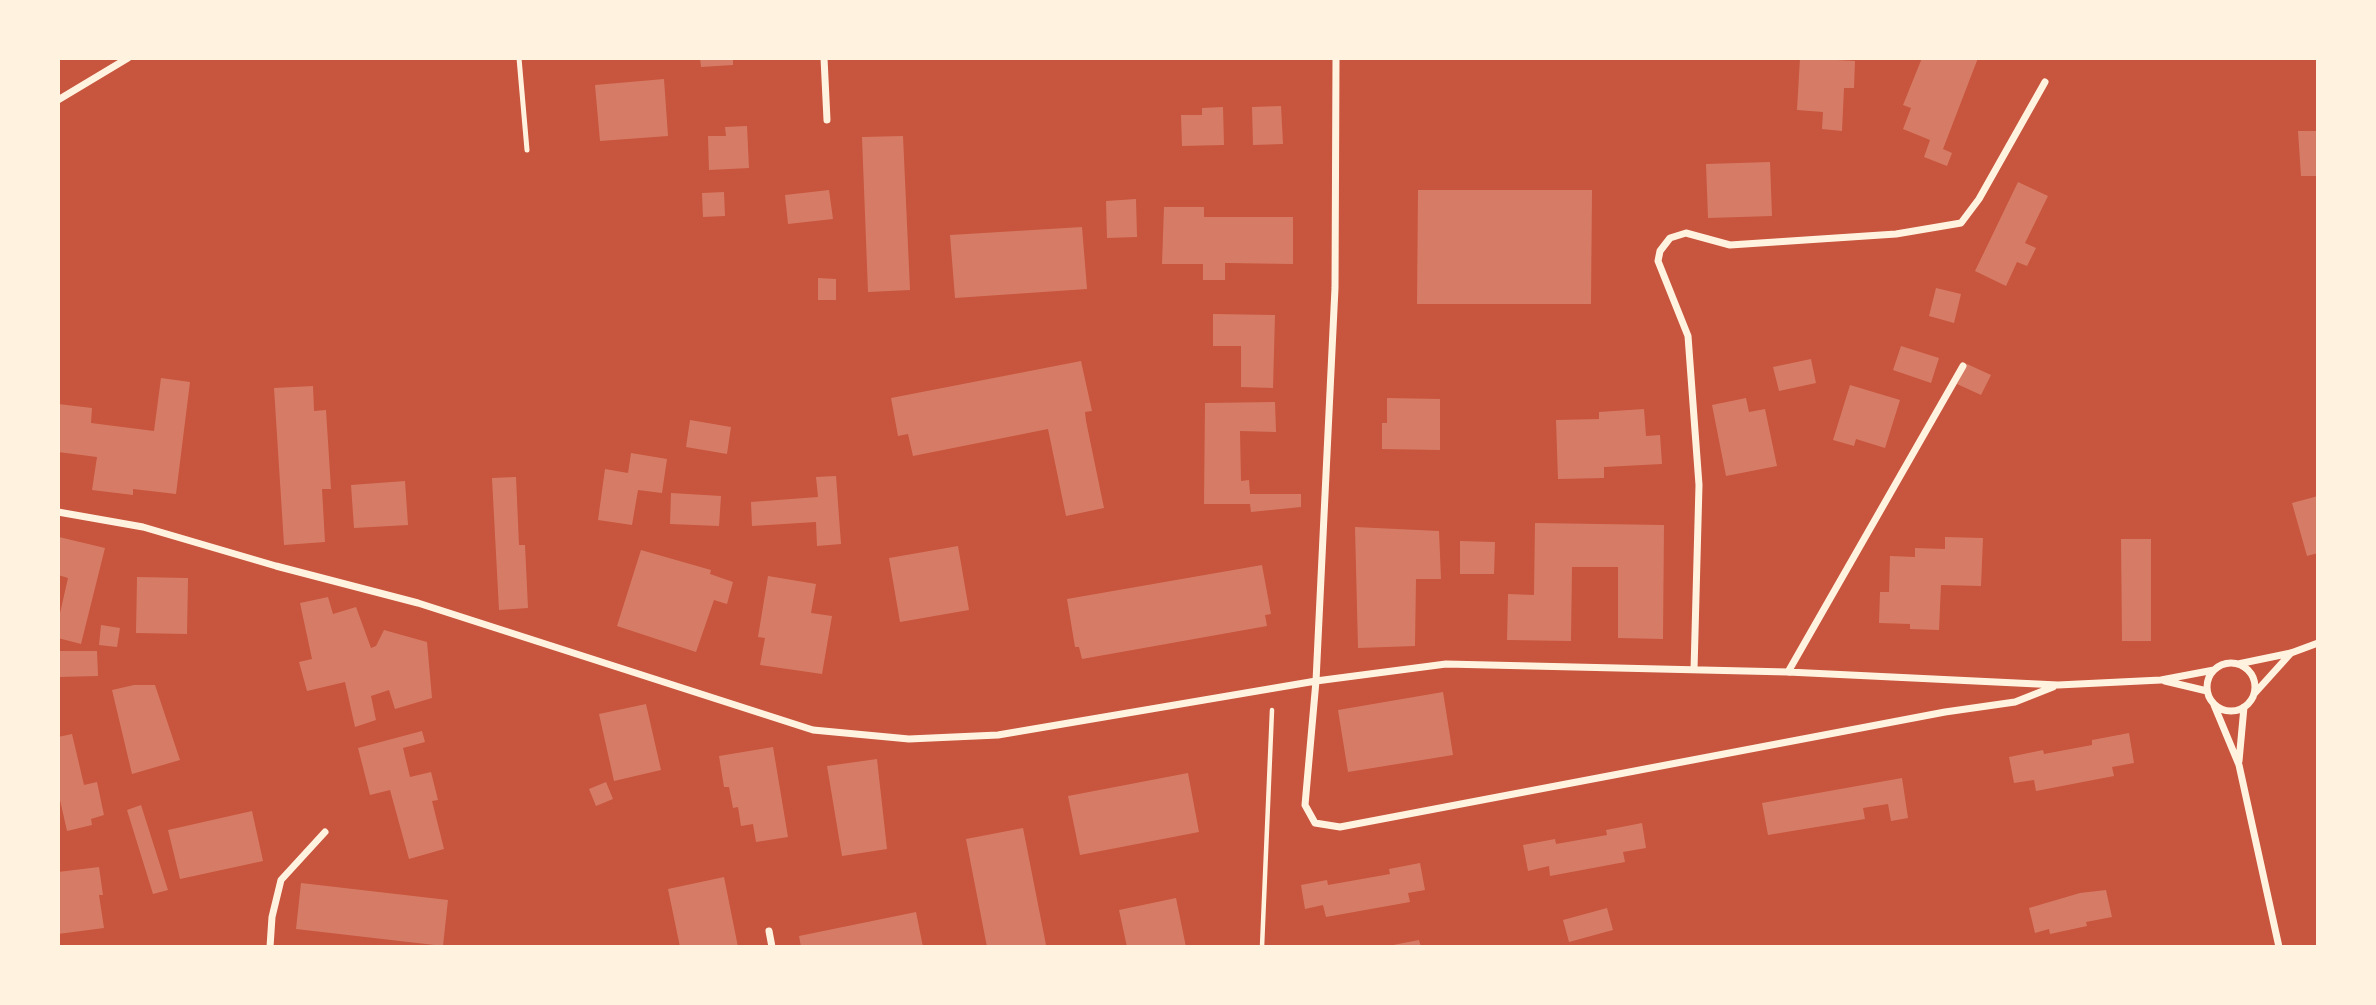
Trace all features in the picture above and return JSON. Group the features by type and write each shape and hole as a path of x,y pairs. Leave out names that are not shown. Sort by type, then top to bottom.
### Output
{"street":[{"path":"58,100 128,58"},
{"path":"824,58 827,120"},
{"path":"1336,58 1335,288 1315,681 1305,805 1315,823 1340,827 1945,712 2015,702 2058,685"},
{"path":"1694,670 1699,485 1688,337 1658,261 1660,251 1670,239 1686,233 1730,245 1896,234 1961,223 1979,199 2045,82"},
{"path":"1788,672 1963,366"},
{"path":"58,512 142,527 418,603 813,730 909,739 998,735 1315,681 1446,664 1788,672 2058,685 2161,680 2214,670"},
{"path":"2279,947 2239,765 2207,691 2209,677 2220,666 2291,653 2318,643"},
{"path":"2239,765 2244,707 2291,653"},
{"path":"2236,664 2243,667 2253,679 2253,695"},
{"path":"2161,680 2207,691"},
{"path":"2214,705 2229,711 2244,707"},
{"path":"270,947 272,917 281,880 325,832"},
{"path":"769,931 772,947"}],"lane":[{"path":"519,58 527,150"}],"path":[{"path":"1262,947 1261,915 1273,688"}],"building":[{"path":"700,58 733,58 733,65 701,67"},
{"path":"1800,58 1855,61 1854,88 1844,88 1842,131 1822,129 1823,112 1797,110"},
{"path":"1922,58 1978,58 1943,149 1952,153 1947,166 1924,157 1930,140 1903,129 1911,108 1903,105"},
{"path":"664,79 668,136 600,141 595,85"},
{"path":"1281,106 1283,144 1253,145 1252,107"},
{"path":"1223,107 1224,145 1182,146 1181,115 1202,115 1202,108"},
{"path":"747,126 749,168 709,170 708,136 726,136 725,127"},
{"path":"2298,131 2318,131 2318,176 2301,176"},
{"path":"903,136 910,290 868,292 862,137"},
{"path":"1770,162 1772,216 1708,218 1706,164"},
{"path":"2018,182 2048,196 2025,243 2036,248 2027,266 2017,262 2006,286 1975,271"},
{"path":"829,190 833,219 788,224 785,195"},
{"path":"1418,190 1592,190 1591,304 1417,304"},
{"path":"724,192 725,216 703,217 702,193"},
{"path":"1136,199 1137,237 1107,238 1106,201"},
{"path":"1164,207 1204,207 1204,217 1293,217 1293,264 1225,263 1225,280 1203,280 1203,264 1162,264"},
{"path":"1082,227 1087,289 955,298 950,235"},
{"path":"818,278 836,279 836,300 818,300"},
{"path":"1936,288 1961,294 1954,323 1929,316"},
{"path":"1213,314 1275,315 1273,388 1241,387 1241,346 1213,346"},
{"path":"1901,346 1939,358 1931,383 1893,370"},
{"path":"1811,359 1816,383 1779,391 1773,367"},
{"path":"1081,361 1092,411 1085,412 1086,421 1104,508 1066,516 1048,429 913,456 908,434 898,436 891,398"},
{"path":"1967,364 1991,375 1981,395 1957,384"},
{"path":"161,378 190,382 176,494 133,489 133,495 92,490 97,457 58,452 58,404 92,408 91,423 154,431"},
{"path":"1850,385 1900,400 1885,448 1856,439 1854,446 1833,440"},
{"path":"313,386 314,411 326,410 331,489 322,489 325,542 284,545 274,388"},
{"path":"1387,398 1440,399 1440,450 1382,449 1382,423 1387,423"},
{"path":"1746,398 1749,412 1765,409 1777,466 1726,476 1712,405"},
{"path":"1275,402 1276,432 1240,431 1241,481 1249,480 1250,494 1301,494 1301,507 1251,512 1250,504 1204,504 1205,403"},
{"path":"1644,409 1646,436 1660,435 1662,464 1604,467 1604,478 1558,479 1556,420 1599,419 1599,412"},
{"path":"690,420 731,427 727,454 686,447"},
{"path":"631,453 667,459 662,493 638,490 632,525 598,520 605,469 628,473"},
{"path":"836,476 841,544 817,546 816,522 752,526 751,502 818,497 816,477"},
{"path":"516,477 519,545 525,545 528,608 499,610 492,478"},
{"path":"405,481 408,525 354,528 351,485"},
{"path":"671,493 721,496 719,526 670,524"},
{"path":"2318,496 2318,553 2307,556 2292,503"},
{"path":"1535,523 1664,525 1663,639 1618,638 1618,567 1572,567 1571,641 1507,640 1508,594 1534,595"},
{"path":"1355,527 1439,531 1441,579 1416,579 1415,646 1358,648"},
{"path":"59,537 105,548 81,644 58,638 58,622 68,578 58,575"},
{"path":"1945,537 1983,538 1981,586 1941,585 1939,630 1910,629 1910,624 1879,623 1880,592 1889,592 1890,556 1915,557 1915,548 1945,549"},
{"path":"2121,539 2151,539 2151,641 2122,641"},
{"path":"1460,541 1495,542 1494,574 1460,574"},
{"path":"958,546 969,610 900,622 889,558"},
{"path":"641,550 711,570 710,574 733,582 727,604 714,600 696,652 617,626"},
{"path":"1262,565 1271,614 1265,615 1267,626 1082,659 1079,647 1075,647 1067,599"},
{"path":"768,576 816,584 811,613 832,616 822,674 760,665 765,638 758,637"},
{"path":"137,577 188,578 187,634 136,633"},
{"path":"328,597 333,614 356,607 371,648 376,646 384,630 427,642 432,698 395,709 389,690 371,696 376,720 355,727 345,682 307,691 299,662 312,659 300,603"},
{"path":"101,625 120,628 117,647 99,645"},
{"path":"58,651 97,651 98,676 58,677"},
{"path":"134,685 155,685 180,760 132,774 112,690"},
{"path":"1443,692 1453,755 1348,772 1338,710"},
{"path":"646,704 661,770 614,781 599,714"},
{"path":"422,731 425,742 403,748 410,777 431,772 438,800 432,801 444,849 409,859 390,790 370,795 358,748"},
{"path":"2129,733 2134,763 2112,767 2114,776 2036,791 2034,780 2014,783 2009,757 2092,745 2092,740"},
{"path":"72,734 84,785 97,782 104,815 91,819 92,825 67,831 58,791 58,737"},
{"path":"773,747 788,837 756,842 753,824 741,826 738,807 733,808 729,787 724,787 719,756"},
{"path":"877,759 887,849 842,856 827,766"},
{"path":"1188,773 1199,832 1080,855 1068,796"},
{"path":"1902,778 1908,818 1891,821 1888,804 1863,808 1865,819 1768,835 1762,803"},
{"path":"606,782 613,799 596,806 589,789"},
{"path":"141,805 168,890 153,894 127,810"},
{"path":"252,811 263,861 180,879 168,830"},
{"path":"1642,823 1646,848 1623,852 1625,862 1550,876 1549,866 1528,871 1523,845 1555,839 1556,844 1607,835 1606,830"},
{"path":"1023,828 1046,945 987,947 966,839"},
{"path":"1420,863 1425,890 1408,893 1410,902 1326,917 1323,905 1305,909 1301,885 1327,880 1328,885 1390,874 1389,869"},
{"path":"99,867 103,895 99,895 104,928 58,934 58,872"},
{"path":"724,877 738,947 680,947 668,889"},
{"path":"301,883 448,900 443,946 296,929"},
{"path":"2106,890 2112,917 2050,934 2049,929 2035,933 2029,908 2080,893"},
{"path":"1176,898 1186,947 1127,947 1119,910"},
{"path":"1607,908 1613,930 1569,942 1563,920"},
{"path":"916,912 923,947 801,947 799,936"},
{"path":"1419,940 1421,947 1388,947 1388,946"}]}
